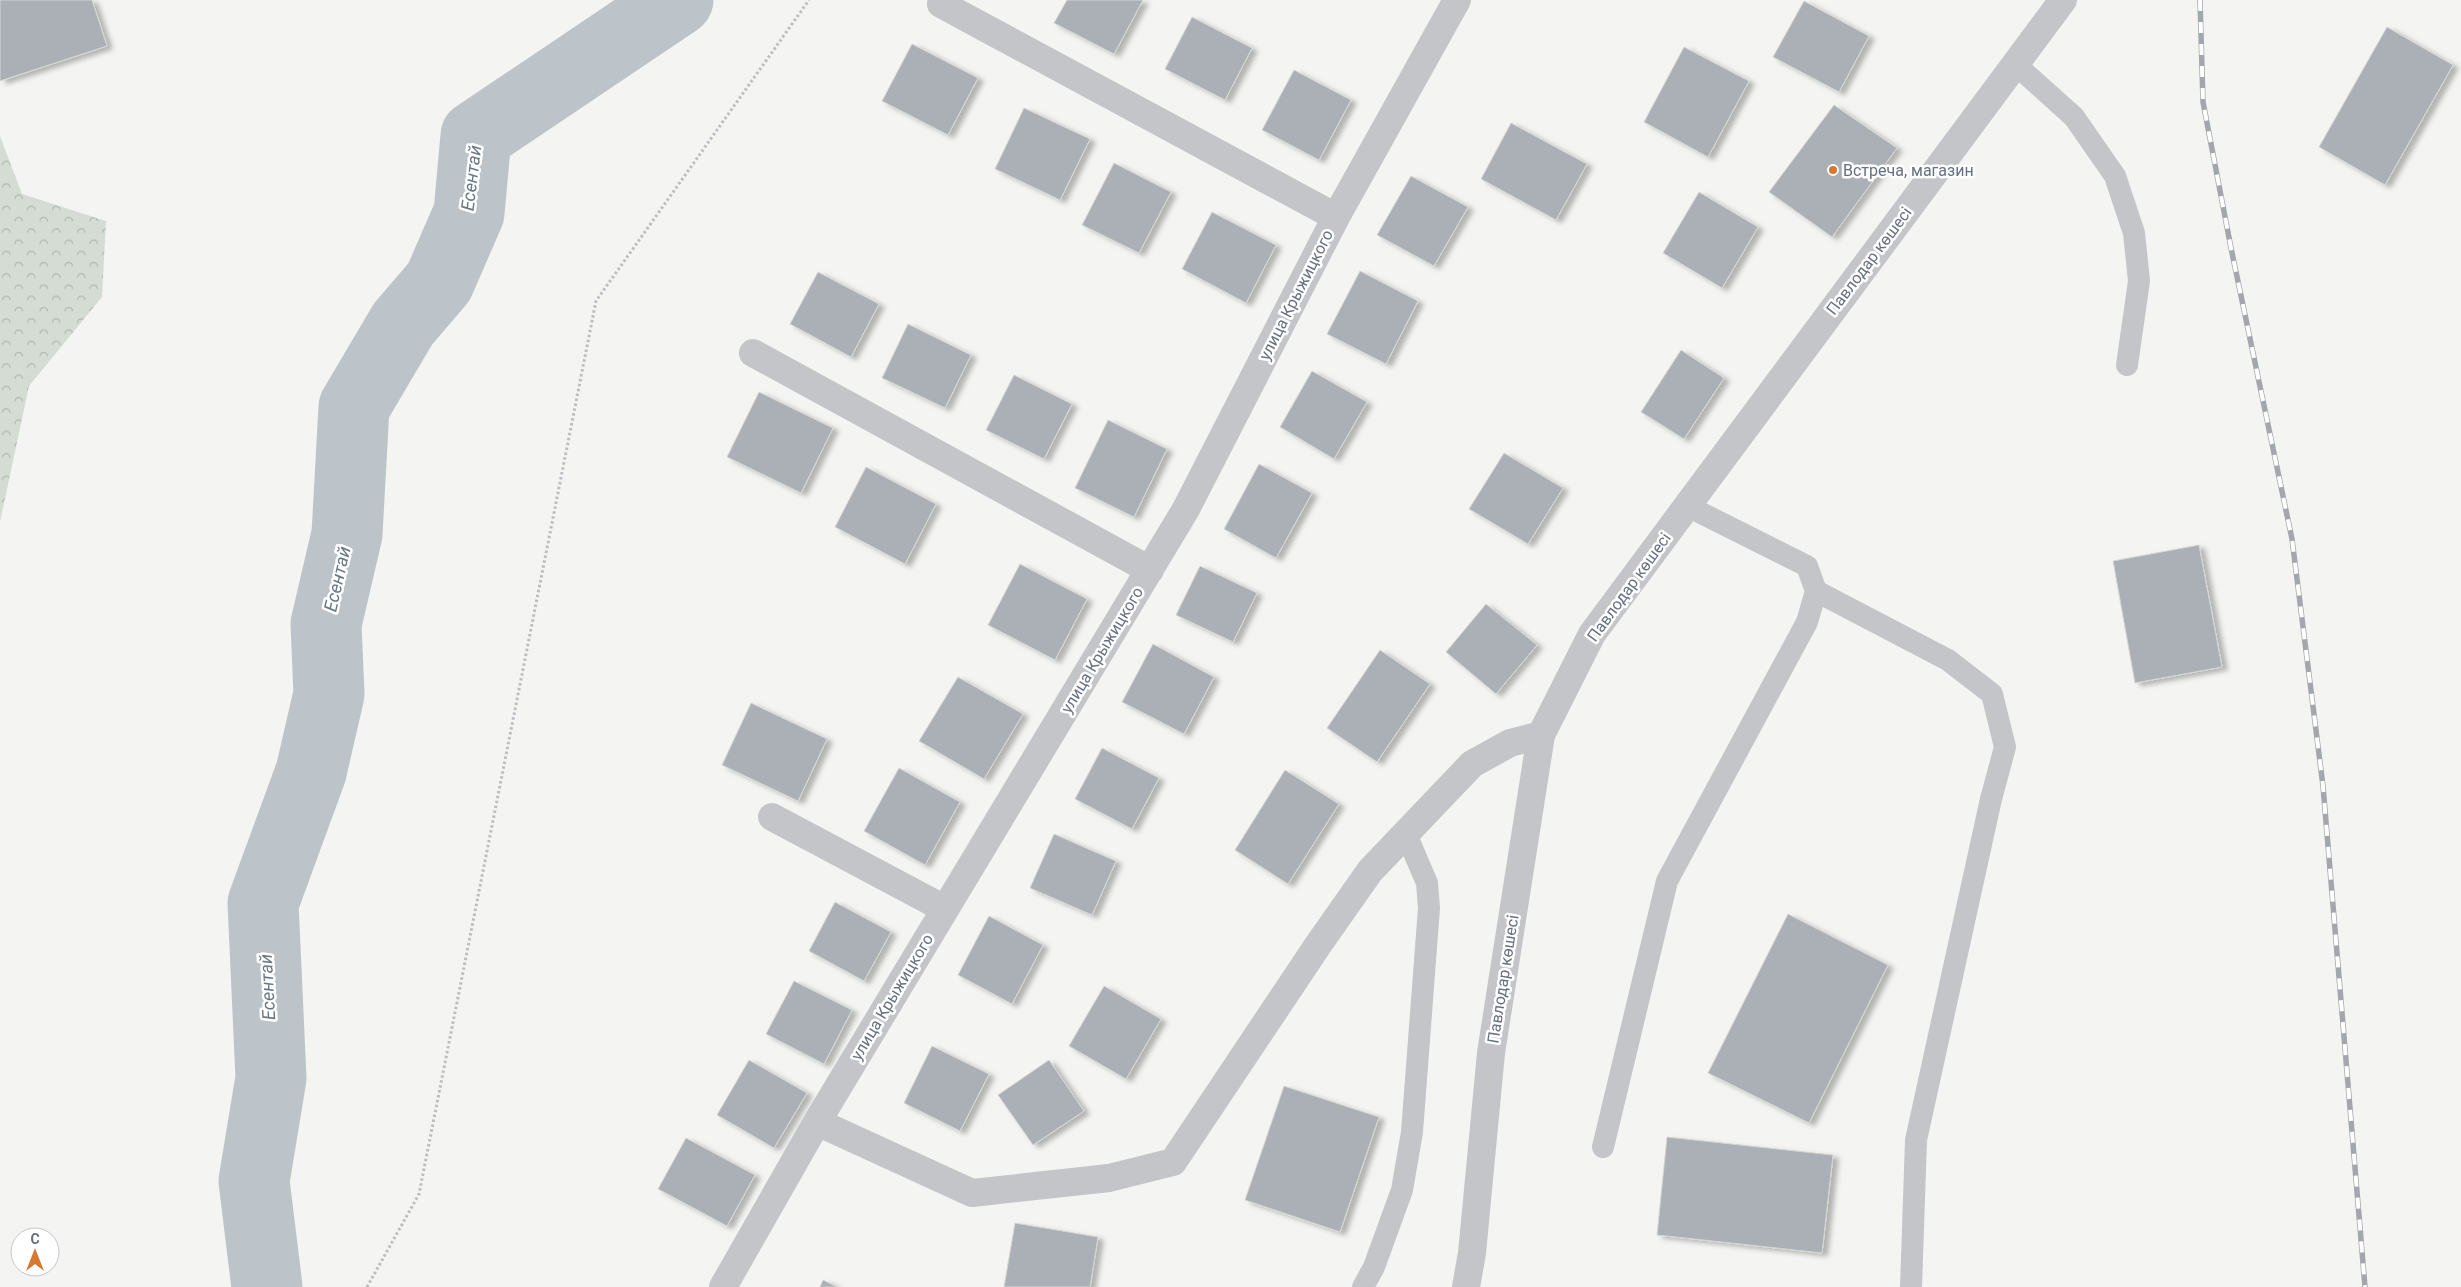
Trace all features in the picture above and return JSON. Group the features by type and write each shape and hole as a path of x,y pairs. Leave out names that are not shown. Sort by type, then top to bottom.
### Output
{"street":[{"name":"улица Крыжицкого","path":"723,1287 817,1122 1186,509 1336,217 1458,0"},
{"name":"Павлодар көшесі","path":"1466,1287 1472,1253 1491,1052 1541,735 1592,634 2063,0"},
{"path":"941,4 1336,217"},
{"path":"752,353 1150,570"},
{"path":"817,1122 972,1192 1109,1178 1174,1162 1370,872 1472,764 1510,743 1541,735"},
{"path":"772,817 945,909"}],"lane":[{"path":"2015,64 2074,117 2115,176 2134,233 2139,281 2127,366"},
{"path":"1603,1147 1667,881 1806,622 1816,591 1806,566 1687,506"},
{"path":"1816,591 1948,660 1992,694 2005,747 1991,800 1916,1140 1911,1287"},
{"path":"1363,1287 1374,1266 1402,1190 1412,1132 1430,908 1427,883 1406,834"}],"path":[{"path":"367,1287 419,1194 596,301 809,0"}],"green space":[{"path":"0,136 22,194 106,221 102,297 29,386 0,522"}],"building":[{"path":"0,0 92,0 107,46 0,81"},
{"path":"1067,0 1143,0 1114,54 1054,23"},
{"path":"1804,1 1869,36 1839,92 1773,57"},
{"path":"1192,17 1252,48 1225,100 1165,69"},
{"path":"2387,27 2453,65 2385,185 2319,147"},
{"path":"912,44 978,78 948,135 882,101"},
{"path":"1684,47 1749,81 1708,157 1644,122"},
{"path":"1294,70 1351,100 1319,160 1262,130"},
{"name":"Встреча, магазин","path":"1834,105 1897,148 1832,237 1769,192"},
{"path":"1024,108 1090,139 1060,200 995,169"},
{"path":"1511,123 1587,164 1556,220 1481,179"},
{"path":"1114,163 1171,192 1139,253 1082,225"},
{"path":"1411,176 1468,207 1434,266 1377,235"},
{"path":"1699,192 1758,227 1722,288 1663,253"},
{"path":"1212,212 1276,245 1246,303 1182,269"},
{"path":"1360,271 1418,301 1386,364 1327,334"},
{"path":"818,272 879,304 851,357 790,324"},
{"path":"908,324 971,355 945,408 882,378"},
{"path":"1681,350 1724,378 1684,439 1641,412"},
{"path":"1312,371 1367,402 1334,459 1280,427"},
{"path":"1014,375 1072,404 1044,459 986,430"},
{"path":"759,392 833,428 801,493 727,457"},
{"path":"1108,420 1167,449 1134,517 1075,488"},
{"path":"1504,453 1563,488 1528,544 1469,509"},
{"path":"1259,464 1312,493 1276,558 1224,529"},
{"path":"866,467 936,504 905,564 835,527"},
{"path":"2199,545 2222,667 2135,683 2113,561"},
{"path":"1020,564 1087,599 1055,660 988,625"},
{"path":"1200,566 1257,593 1233,642 1176,615"},
{"path":"1486,604 1537,645 1496,694 1446,652"},
{"path":"1153,644 1214,677 1184,734 1122,702"},
{"path":"1380,650 1430,684 1377,762 1327,728"},
{"path":"958,677 1023,714 984,779 919,741"},
{"path":"751,703 827,739 798,801 722,765"},
{"path":"1102,748 1159,778 1132,829 1075,799"},
{"path":"899,768 960,802 925,865 864,831"},
{"path":"1285,770 1339,804 1288,884 1235,850"},
{"path":"1054,834 1116,861 1092,915 1030,888"},
{"path":"835,902 891,932 864,981 809,951"},
{"path":"1788,914 1888,965 1809,1123 1708,1073"},
{"path":"989,916 1043,945 1012,1004 958,975"},
{"path":"794,981 852,1010 824,1064 766,1034"},
{"path":"1104,986 1161,1019 1126,1079 1069,1046"},
{"path":"932,1046 989,1074 960,1131 904,1103"},
{"path":"749,1060 807,1093 774,1148 717,1115"},
{"path":"1049,1060 1084,1111 1033,1145 998,1095"},
{"path":"1284,1086 1379,1117 1340,1232 1245,1200"},
{"path":"1667,1137 1833,1155 1822,1253 1657,1235"},
{"path":"686,1138 755,1175 727,1226 658,1189"},
{"path":"1015,1223 1098,1237 1090,1287 1004,1287"},
{"path":"823,1280 837,1287 820,1287"}],"waterway":[{"name":"Есентай","path":"267,1287 254,1181 271,1078 263,903 311,772 329,694 326,624 347,534 354,407 403,324 439,282 469,213 476,136 678,0"}],"railway":[{"path":"2200,0 2203,102 2231,248 2292,539 2323,786 2365,1287"}],"place":[{"name":"Встреча, магазин","path":"1833,170"}]}
